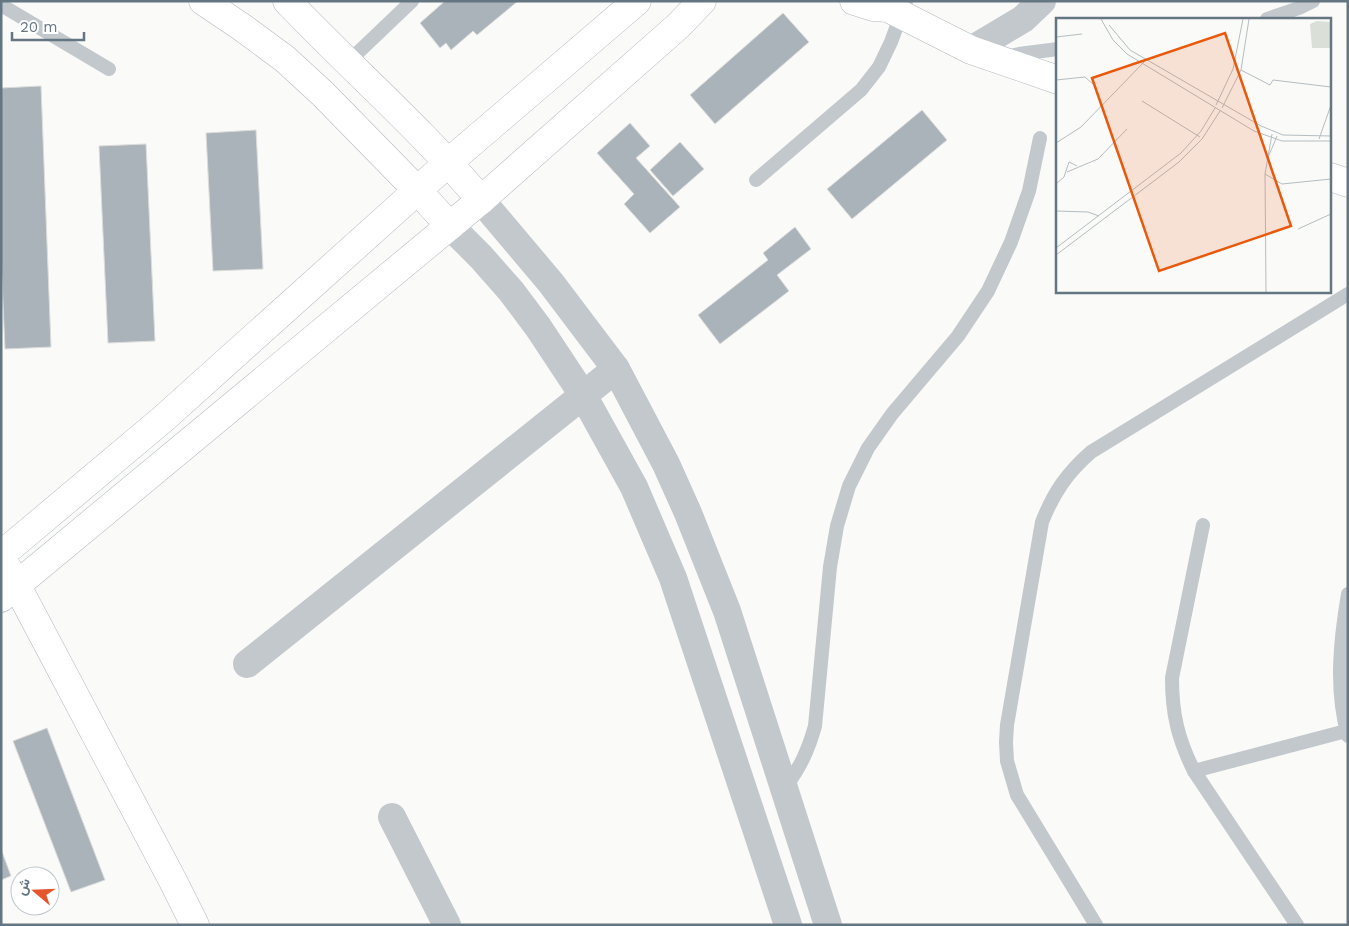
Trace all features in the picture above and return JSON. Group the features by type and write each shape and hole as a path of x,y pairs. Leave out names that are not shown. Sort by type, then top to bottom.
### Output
{"main road":[{"path":"203,1 285,59 323,94 450,226"},
{"path":"287,1 346,63 449,162 481,200"},
{"path":"195,925 9,592 1,556 163,419 417,190 638,1"},
{"path":"9,592 481,200 671,32 702,1"},
{"path":"854,1 873,7 896,6 970,50 1056,79"},
{"path":"1332,178 1348,183"},
{"path":"163,419 182,448"}],"street":[{"path":"970,50 1023,19 1042,1"},
{"path":"481,200 551,282 616,368 666,464 708,562 726,611 828,925"},
{"path":"450,226 511,291 538,326 583,395 634,488 673,578 788,925"},
{"path":"247,664 616,368"},
{"path":"392,817 447,925"}],"lane":[{"path":"346,63 412,1"},
{"path":"1270,18 1313,1"},
{"path":"1,5 109,69"},
{"path":"756,180 861,90 878,67 896,6"},
{"path":"998,60 1019,54 1056,49"},
{"path":"784,789 798,770 805,756 815,726 830,567 837,526 849,486 868,448 892,414 958,336 988,291 1012,242 1029,191 1040,138"},
{"path":"1096,925 1016,795 1007,761 1007,725 1040,532 1045,514 1056,491 1066,477 1091,452 1348,294"},
{"path":"1203,525 1172,678 1172,702 1176,726 1183,749 1194,771 1297,925"},
{"path":"1194,771 1347,734 1340,684 1341,647 1348,594"}],"building":[{"path":"445,1 518,1 477,35 473,31 451,50 446,43 440,48 420,23"},
{"path":"783,13 809,42 715,124 690,95"},
{"path":"41,86 51,347 5,349 1,256 1,88"},
{"path":"922,110 947,140 852,219 827,189"},
{"path":"630,123 650,146 636,158 680,207 650,233 624,204 634,194 597,153"},
{"path":"256,130 263,269 213,271 206,133"},
{"path":"680,142 704,169 673,196 650,170"},
{"path":"146,144 155,341 108,343 99,146"},
{"path":"795,227 811,249 777,275 789,291 720,344 698,315 768,260 763,253"},
{"path":"47,728 105,880 71,892 13,741"},
{"path":"1,849 10,876 1,880"}]}
